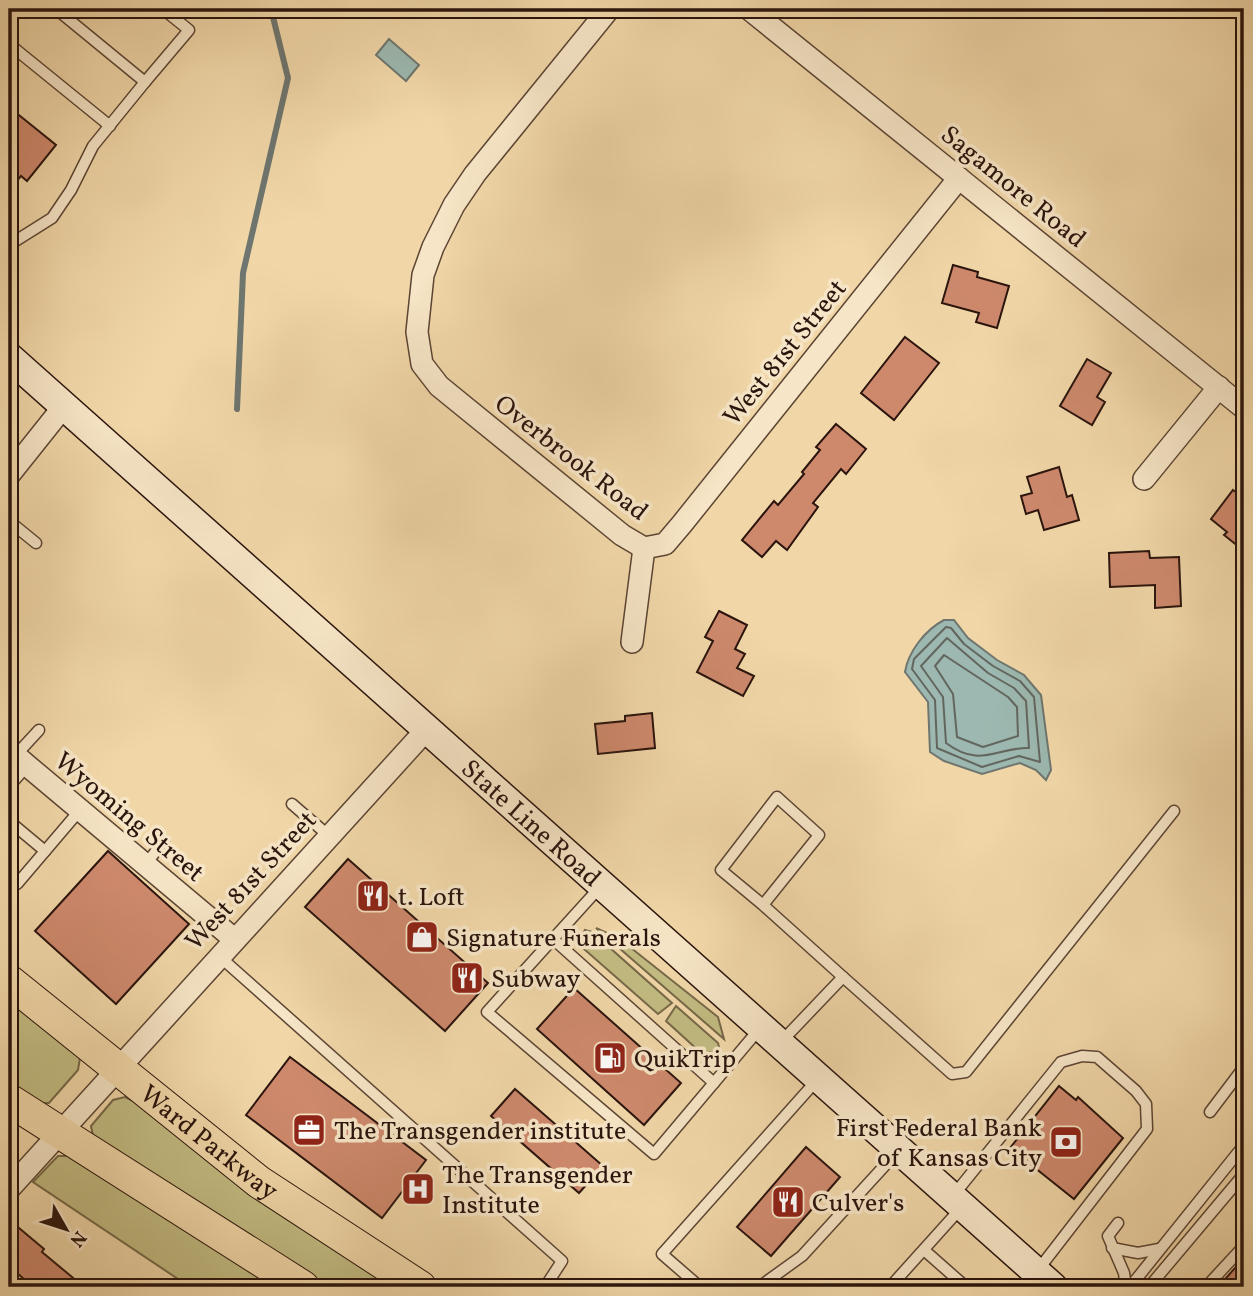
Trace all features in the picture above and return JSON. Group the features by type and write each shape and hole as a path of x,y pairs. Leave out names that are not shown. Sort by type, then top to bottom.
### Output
{"main road":[{"name":"State Line Road","path":"9,357 1045,1280"},
{"name":"Ward Parkway","path":"9,981 115,1069 259,1182 420,1287"},
{"path":"9,1101 303,1287"}],"street":[{"name":"Overbrook Road","path":"609,9 454,205 423,275 417,332 422,364 439,386 622,535 644,548 632,642"},
{"name":"Sagamore Road","path":"749,9 1244,408"},
{"name":"West 81st Street","path":"644,548 665,544 959,178"},
{"path":"1144,479 1219,387"},
{"path":"9,475 64,406"},
{"name":"West 81st Street","path":"58,1133 427,729"},
{"name":"Wyoming Street","path":"14,762 80,810 234,939"},
{"path":"9,1189 58,1133"}],"lane":[{"path":"56,9 145,82"},
{"path":"9,245 51,218 71,190 93,146 189,30 163,9"},
{"path":"9,44 110,126"},
{"path":"9,521 36,543"},
{"path":"14,762 39,730"},
{"path":"762,905 819,835 777,797 720,870 952,1074 966,1072 1174,811"},
{"path":"292,804 329,836"},
{"path":"9,877 17,884 80,810"},
{"path":"9,821 45,851"},
{"path":"145,865 164,841"},
{"path":"602,885 487,1012 654,1154 714,1083 842,977"},
{"path":"553,939 714,1083"},
{"path":"218,956 562,1261 545,1287"},
{"path":"890,1287 923,1250 1061,1062 1082,1056 1097,1058 1136,1091 1146,1104 1147,1129 1045,1280"},
{"path":"1210,1112 1244,1067"},
{"path":"700,1287 662,1254 819,1078"},
{"path":"1128,1287 1244,1144"},
{"path":"759,1287 802,1256 899,1149"},
{"path":"1149,1287 1244,1174"},
{"path":"1118,1223 1108,1236 1128,1287"},
{"path":"1206,1287 1244,1246"},
{"path":"1112,1248 1138,1253 1159,1249"},
{"path":"923,1250 966,1287"}],"shaded area":[{"path":"596,928 609,934 611,932 718,1017 724,1039"},
{"path":"585,930 592,932 672,1003 658,1014 584,949 581,937"},
{"path":"9,994 80,1058 78,1070 49,1103 39,1103 9,1081"},
{"path":"676,1006 718,1043 719,1047 712,1052 700,1052 666,1021"},
{"path":"125,1097 393,1287 328,1287 93,1136 91,1126 113,1100"},
{"path":"58,1156 70,1156 277,1287 190,1287 33,1182"}],"water":[{"path":"389,39 419,65 406,81 376,55"},
{"path":"944,620 954,620 968,638 997,660 1024,675 1041,695 1051,770 1046,780 1036,770 1020,763 982,774 944,761 930,752 928,702 905,672 918,642"}],"building":[{"path":"9,107 56,145 27,181 21,176 9,191"},
{"path":"953,265 978,272 977,277 1009,286 997,328 976,322 979,313 942,303"},
{"path":"905,337 939,363 894,420 861,393"},
{"path":"1087,359 1111,373 1097,397 1105,402 1092,425 1060,406"},
{"path":"836,424 866,449 846,474 841,469 813,503 818,507 787,550 776,541 762,557 742,540 774,501 778,505 804,474 802,472 820,450 816,447"},
{"path":"1059,467 1067,497 1072,495 1079,520 1044,530 1038,510 1026,514 1021,496 1032,493 1027,477"},
{"path":"1233,490 1244,498 1244,551 1224,535 1227,532 1211,519"},
{"path":"1149,551 1150,558 1179,557 1181,606 1155,608 1155,585 1110,587 1109,553"},
{"path":"719,611 747,625 735,649 745,654 737,668 754,676 743,696 697,672 713,641 705,637"},
{"path":"652,713 655,748 598,754 595,724 625,721 625,716"},
{"path":"108,851 189,924 116,1004 35,931"},
{"path":"348,859 488,983 445,1031 305,907"},
{"path":"574,988 681,1083 644,1125 537,1029"},
{"path":"290,1057 426,1160 382,1218 246,1115"},
{"path":"1059,1086 1076,1100 1078,1097 1123,1138 1074,1199 1010,1148"},
{"path":"515,1089 603,1166 579,1193 491,1116"},
{"name":"Culver's","path":"806,1147 840,1177 771,1256 737,1227"},
{"path":"19,1228 44,1249 42,1252 84,1287 33,1287 9,1266 9,1240"},
{"path":"1244,1258 1244,1287 1218,1287"}],"waterway":[{"path":"237,409 243,273 288,78 271,9"}],"place":[{"name":"t. Loft","path":"373,896"},
{"name":"Signature Funerals","path":"422,937"},
{"name":"Subway","path":"467,978"},
{"name":"QuikTrip","path":"610,1058"},
{"name":"The Transgender institute","path":"309,1130"},
{"name":"First Federal Bank of Kansas City","path":"1066,1142"},
{"name":"The Transgender Institute","path":"418,1189"},
{"name":"Culver's","path":"788,1202"}]}
